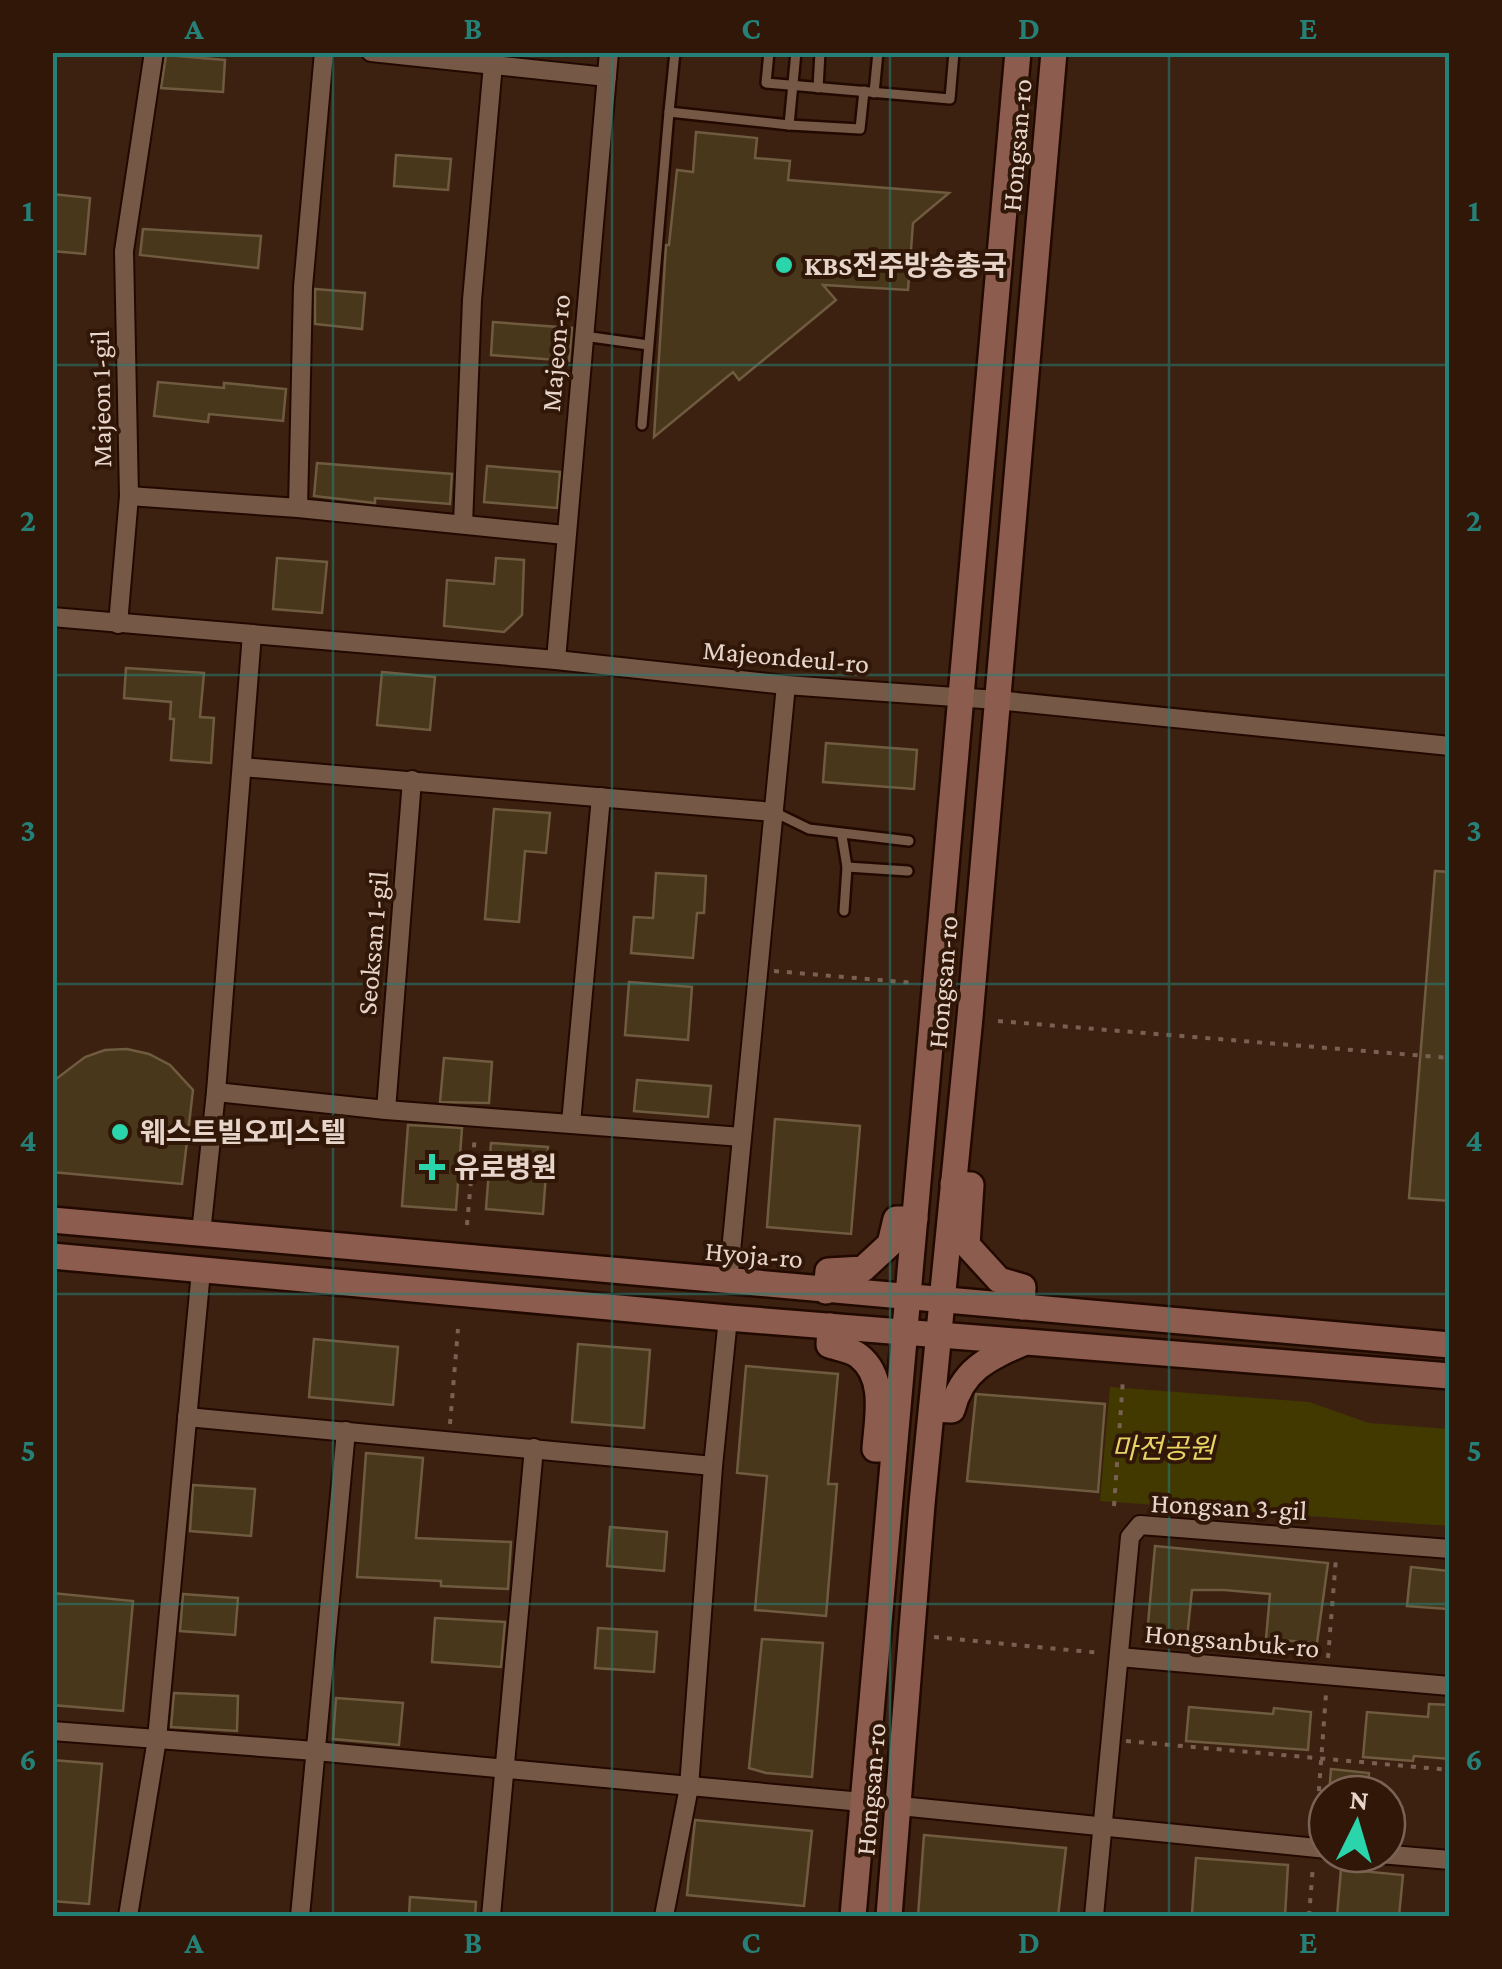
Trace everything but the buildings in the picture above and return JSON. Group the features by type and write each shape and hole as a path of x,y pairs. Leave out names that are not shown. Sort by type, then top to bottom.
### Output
{"street":[{"name":"Majeon 1-gil","path":"154,52 124,251 130,496 298,508 565,535"},
{"path":"298,508 303,287 324,52"},
{"path":"370,52 607,76"},
{"name":"Majeon-ro","path":"556,660 609,52"},
{"name":"Hongsan-ro","path":"853,1916 1018,52"},
{"name":"Hongsan-ro","path":"890,1916 1054,52"},
{"path":"463,524 472,300 493,64"},
{"path":"118,624 130,496"},
{"name":"Majeondeul-ro","path":"52,617 556,660 786,685 997,700 1450,746"},
{"path":"201,1233 252,634"},
{"path":"728,1282 786,685"},
{"path":"242,767 774,812"},
{"name":"Seoksan 1-gil","path":"386,1110 412,780"},
{"path":"571,1123 601,797"},
{"path":"216,1092 476,1120 571,1123 742,1137"},
{"path":"953,1184 971,1186 968,1245 999,1280 1023,1287 1022,1307"},
{"path":"826,1291 828,1271 863,1269 890,1244 896,1219 915,1219"},
{"name":"Hyoja-ro","path":"52,1220 1450,1346"},
{"path":"52,1256 728,1318 1450,1376"},
{"path":"128,1916 157,1739 201,1271"},
{"path":"664,1916 689,1787 728,1318"},
{"path":"830,1326 829,1344 858,1355 874,1375 878,1394 875,1448 894,1449"},
{"path":"932,1409 952,1410 957,1388 973,1370 1027,1341"},
{"path":"187,1417 713,1466"},
{"path":"300,1916 346,1431"},
{"path":"492,1916 534,1448"},
{"name":"Hongsan 3-gil","path":"1110,1655 1130,1537 1140,1525 1450,1549"},
{"name":"Hongsanbuk-ro","path":"1094,1916 1103,1827 1110,1655 1450,1686"},
{"path":"52,1732 862,1802"},
{"path":"900,1806 1307,1852"},
{"path":"1407,1856 1450,1860"}],"lane":[{"path":"642,426 675,52"},
{"path":"768,52 766,83 950,99 954,52"},
{"path":"789,125 796,52"},
{"path":"818,88 820,52"},
{"path":"669,112 860,129 878,52"},
{"path":"584,336 648,345"},
{"path":"774,812 809,829 842,836 909,841"},
{"path":"842,836 847,867 844,911"},
{"path":"847,867 908,871"}],"path":[{"path":"773,971 914,983"},
{"path":"998,1021 1450,1058"},
{"path":"466,1225 476,1120"},
{"path":"450,1428 458,1329"},
{"path":"1114,1506 1123,1379"},
{"path":"1328,1662 1336,1550"},
{"path":"934,1636 1110,1655"},
{"path":"1320,1774 1326,1690"},
{"path":"1124,1741 1450,1770"},
{"path":"1309,1916 1316,1874"}],"green space":[{"name":"마전공원","path":"1110,1387 1309,1402 1369,1423 1449,1429 1449,1526 1100,1501"}],"place":[{"name":"KBS전주방송총국","path":"784,265"},
{"name":"웨스트빌오피스텔","path":"120,1132"},
{"name":"유로병원","path":"432,1167"}]}
